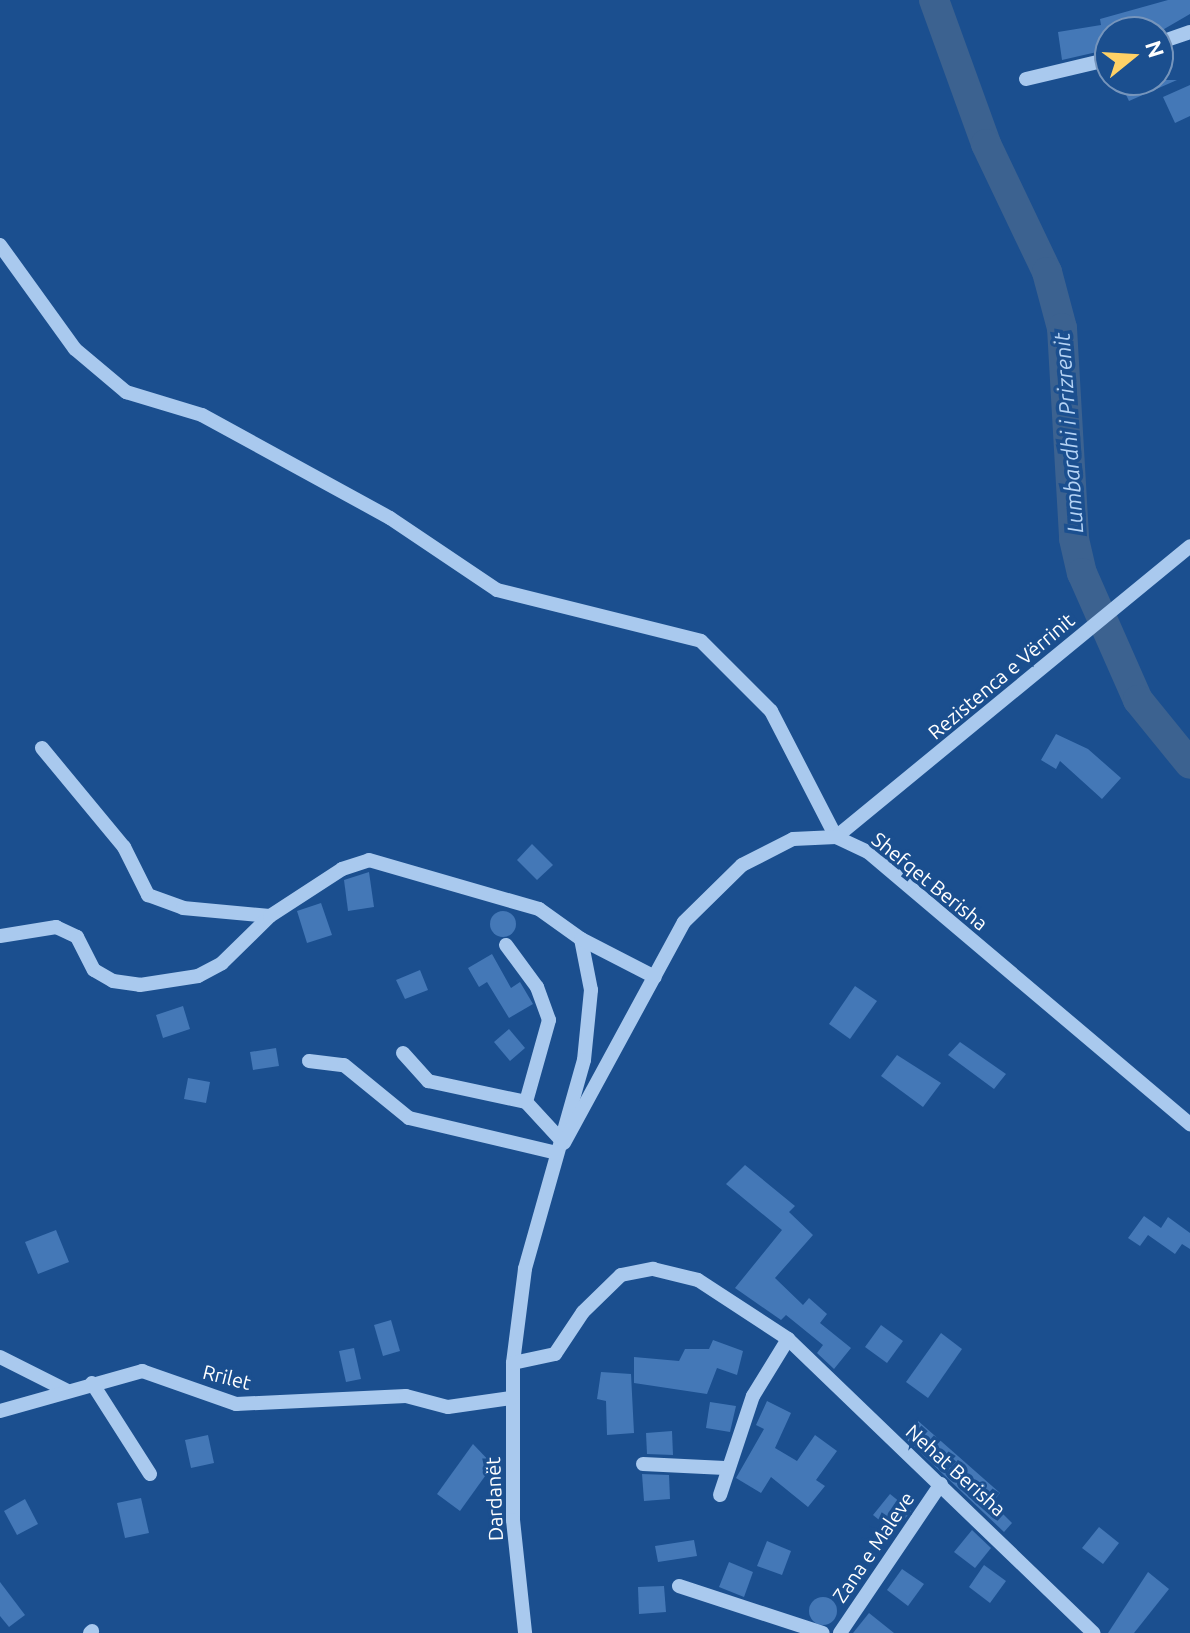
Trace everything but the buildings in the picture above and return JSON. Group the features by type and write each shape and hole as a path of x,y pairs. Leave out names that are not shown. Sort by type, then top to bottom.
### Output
{"street":[{"path":"1026,79 1094,63"},
{"path":"0,245 75,349 126,392 202,415 390,518 497,590 701,641 771,711 836,837"},
{"name":"Rezistenca e Vërrinit","path":"836,837 1076,641 1129,592 1190,546"},
{"path":"42,748 124,847 148,895 183,908 270,916"},
{"name":"Shefqet Berisha","path":"558,1146 684,922 742,865 793,839 836,837 868,852 1190,1124"},
{"path":"0,936 56,927 77,937 94,970 113,981 140,985 198,976 222,963 270,916 342,869 369,860 539,909 581,939 655,977"},
{"path":"558,1146 584,1060 591,990 581,939"},
{"path":"506,945 537,987 549,1020 526,1102"},
{"path":"403,1053 428,1081 526,1102 558,1146"},
{"path":"309,1061 344,1065 409,1118 558,1146"},
{"name":"Dardanët","path":"525,1633 513,1520 513,1363 525,1269 558,1146"},
{"name":"Nehat Berisha","path":"513,1363 555,1354 583,1312 621,1275 653,1269 698,1280 788,1339 1094,1633"},
{"path":"720,1495 725,1468 770,1361 788,1339"},
{"path":"0,1357 66,1390"},
{"name":"Rrilet","path":"0,1411 142,1371 200,1393 256,1404 406,1396 448,1407 511,1398"},
{"path":"92,1383 150,1474"},
{"path":"643,1464 725,1468"},
{"name":"Zana e Maleve","path":"840,1633 941,1484"},
{"path":"679,1586 823,1633"}],"waterway":[{"name":"Lumbardhi i Prizrenit","path":"934,0 986,144 1047,272 1062,328 1074,539 1082,573 1138,700 1190,764"}]}
